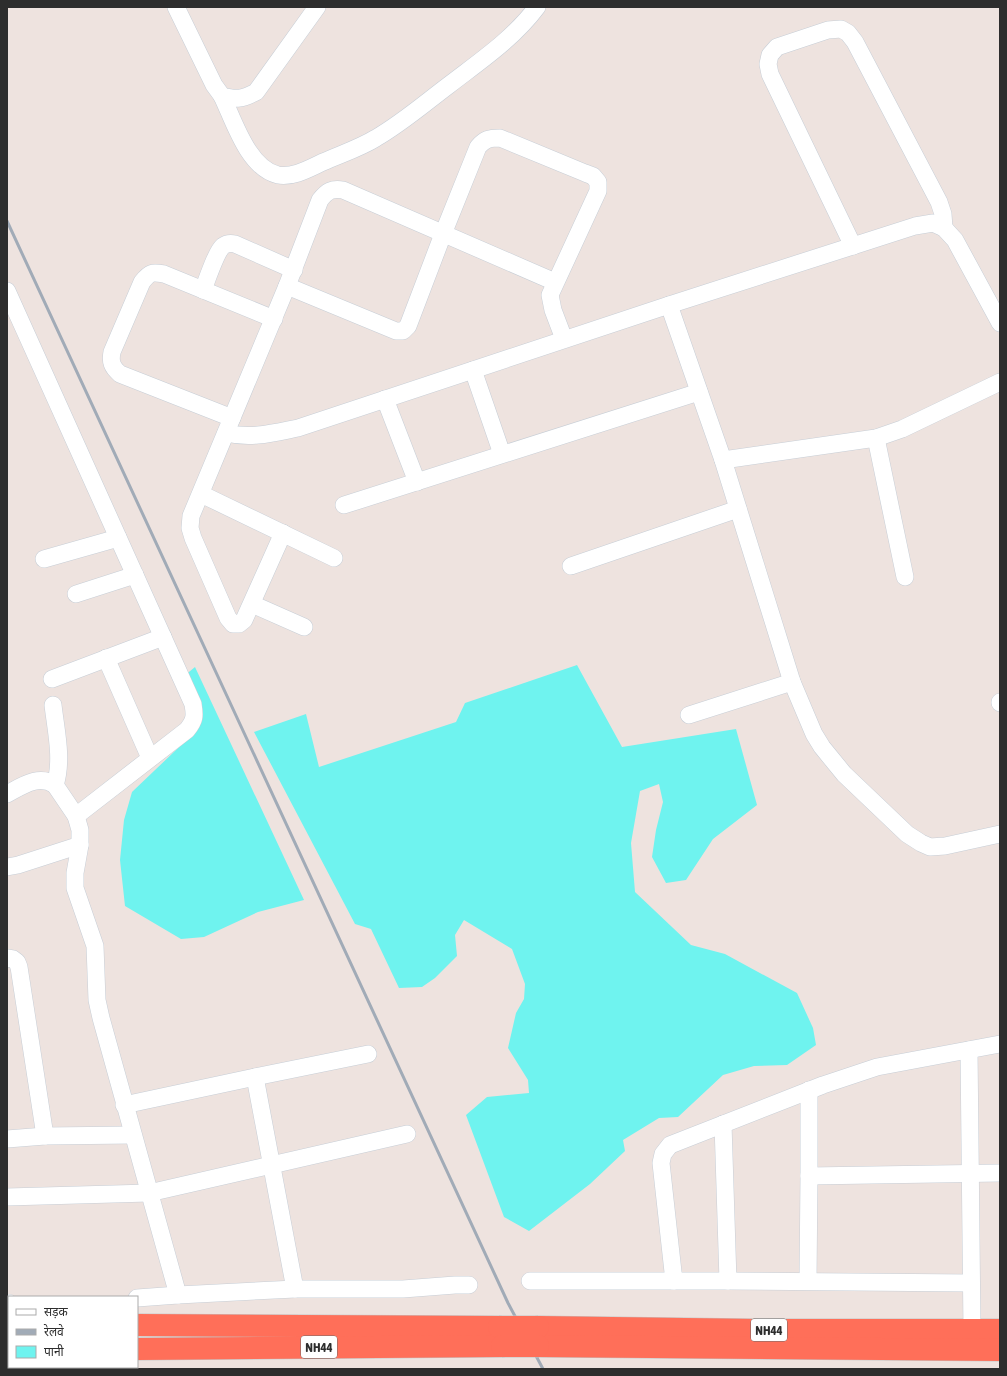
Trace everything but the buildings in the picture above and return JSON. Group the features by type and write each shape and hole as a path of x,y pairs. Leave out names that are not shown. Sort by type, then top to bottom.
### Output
{"highway":[{"name":"NH44","path":"138,1325 500,1336 759,1330 1000,1330"},
{"name":"NH44","path":"138,1349 500,1336"},
{"name":"NH44","path":"538,1336 1000,1350"}],"street":[{"path":"176,7 214,85 222,96 253,159 265,170 279,175 296,174 375,139 407,118 505,42 527,21 537,7"},
{"path":"222,96 233,99 245,98 256,92 317,7"},
{"path":"853,246 770,74 768,64 770,55 777,47 828,30 840,29 848,33 855,42 939,202 943,214 944,228"},
{"path":"287,286 396,331 403,331 408,326 478,147 483,141 491,138 500,138 593,176 598,182 598,191 550,295 550,301 564,340"},
{"path":"283,534 244,620 239,624 233,624 228,618 193,538 190,528 191,516 274,319 320,200 326,192 334,188 343,190 555,282"},
{"path":"274,319 164,274 155,272 148,274 142,282 112,352 111,360 113,368 120,374 229,426 240,436 258,436 276,433 298,428 669,305 915,226 933,223 944,228 956,240 1000,323"},
{"path":"203,290 218,252 222,246 227,243 235,244 294,270"},
{"path":"7,291 193,704 195,714 192,723 187,730 76,816"},
{"path":"669,305 723,460 792,682 814,734 822,747 844,774 907,834 920,843 930,847 945,846 1000,834"},
{"path":"473,370 502,454"},
{"path":"723,460 876,438 902,430 1000,382"},
{"path":"344,505 699,392"},
{"path":"385,399 417,482"},
{"path":"876,438 905,577"},
{"path":"201,494 334,558"},
{"path":"571,566 738,509"},
{"path":"44,559 118,538"},
{"path":"76,594 135,575"},
{"path":"252,604 304,627"},
{"path":"52,679 163,637"},
{"path":"106,658 150,758"},
{"path":"689,715 792,682"},
{"path":"53,706 59,765 55,784"},
{"path":"7,794 35,781 43,779 50,781 55,784 76,816 80,830 80,845 75,873 75,888 95,946 97,1000 100,1018 178,1294"},
{"path":"7,867 18,865 80,845"},
{"path":"7,958 13,959 17,962 19,967 45,1136"},
{"path":"674,1281 661,1163 663,1154 670,1144 809,1090 877,1067 1000,1044"},
{"path":"969,1050 972,1330"},
{"path":"124,1105 368,1054"},
{"path":"255,1077 295,1289"},
{"path":"808,1281 809,1090"},
{"path":"724,1124 728,1280"},
{"path":"7,1139 45,1136 133,1134"},
{"path":"7,1197 149,1193 407,1134"},
{"path":"809,1176 1000,1173"},
{"path":"530,1281 728,1280 971,1283"},
{"path":"138,1298 178,1294 295,1289 403,1289 469,1285"}],"water":[{"path":"577,665 622,747 736,729 757,805 713,839 686,880 666,883 652,857 656,830 663,802 659,784 640,791 631,843 635,892 691,945 725,954 797,993 813,1028 816,1045 787,1065 754,1066 723,1075 678,1117 659,1118 623,1140 625,1151 590,1184 529,1231 504,1217 466,1115 487,1097 529,1093 528,1080 508,1048 516,1013 524,999 525,984 512,949 464,920 455,935 457,956 435,978 422,987 399,988 371,929 355,924 254,732 306,714 319,767 456,722 465,703"},
{"path":"195,667 304,900 258,912 204,937 181,939 125,906 120,860 124,820 132,792 198,729 178,681"}],"railway":[{"path":"7,221 508,1303 543,1369"}]}
